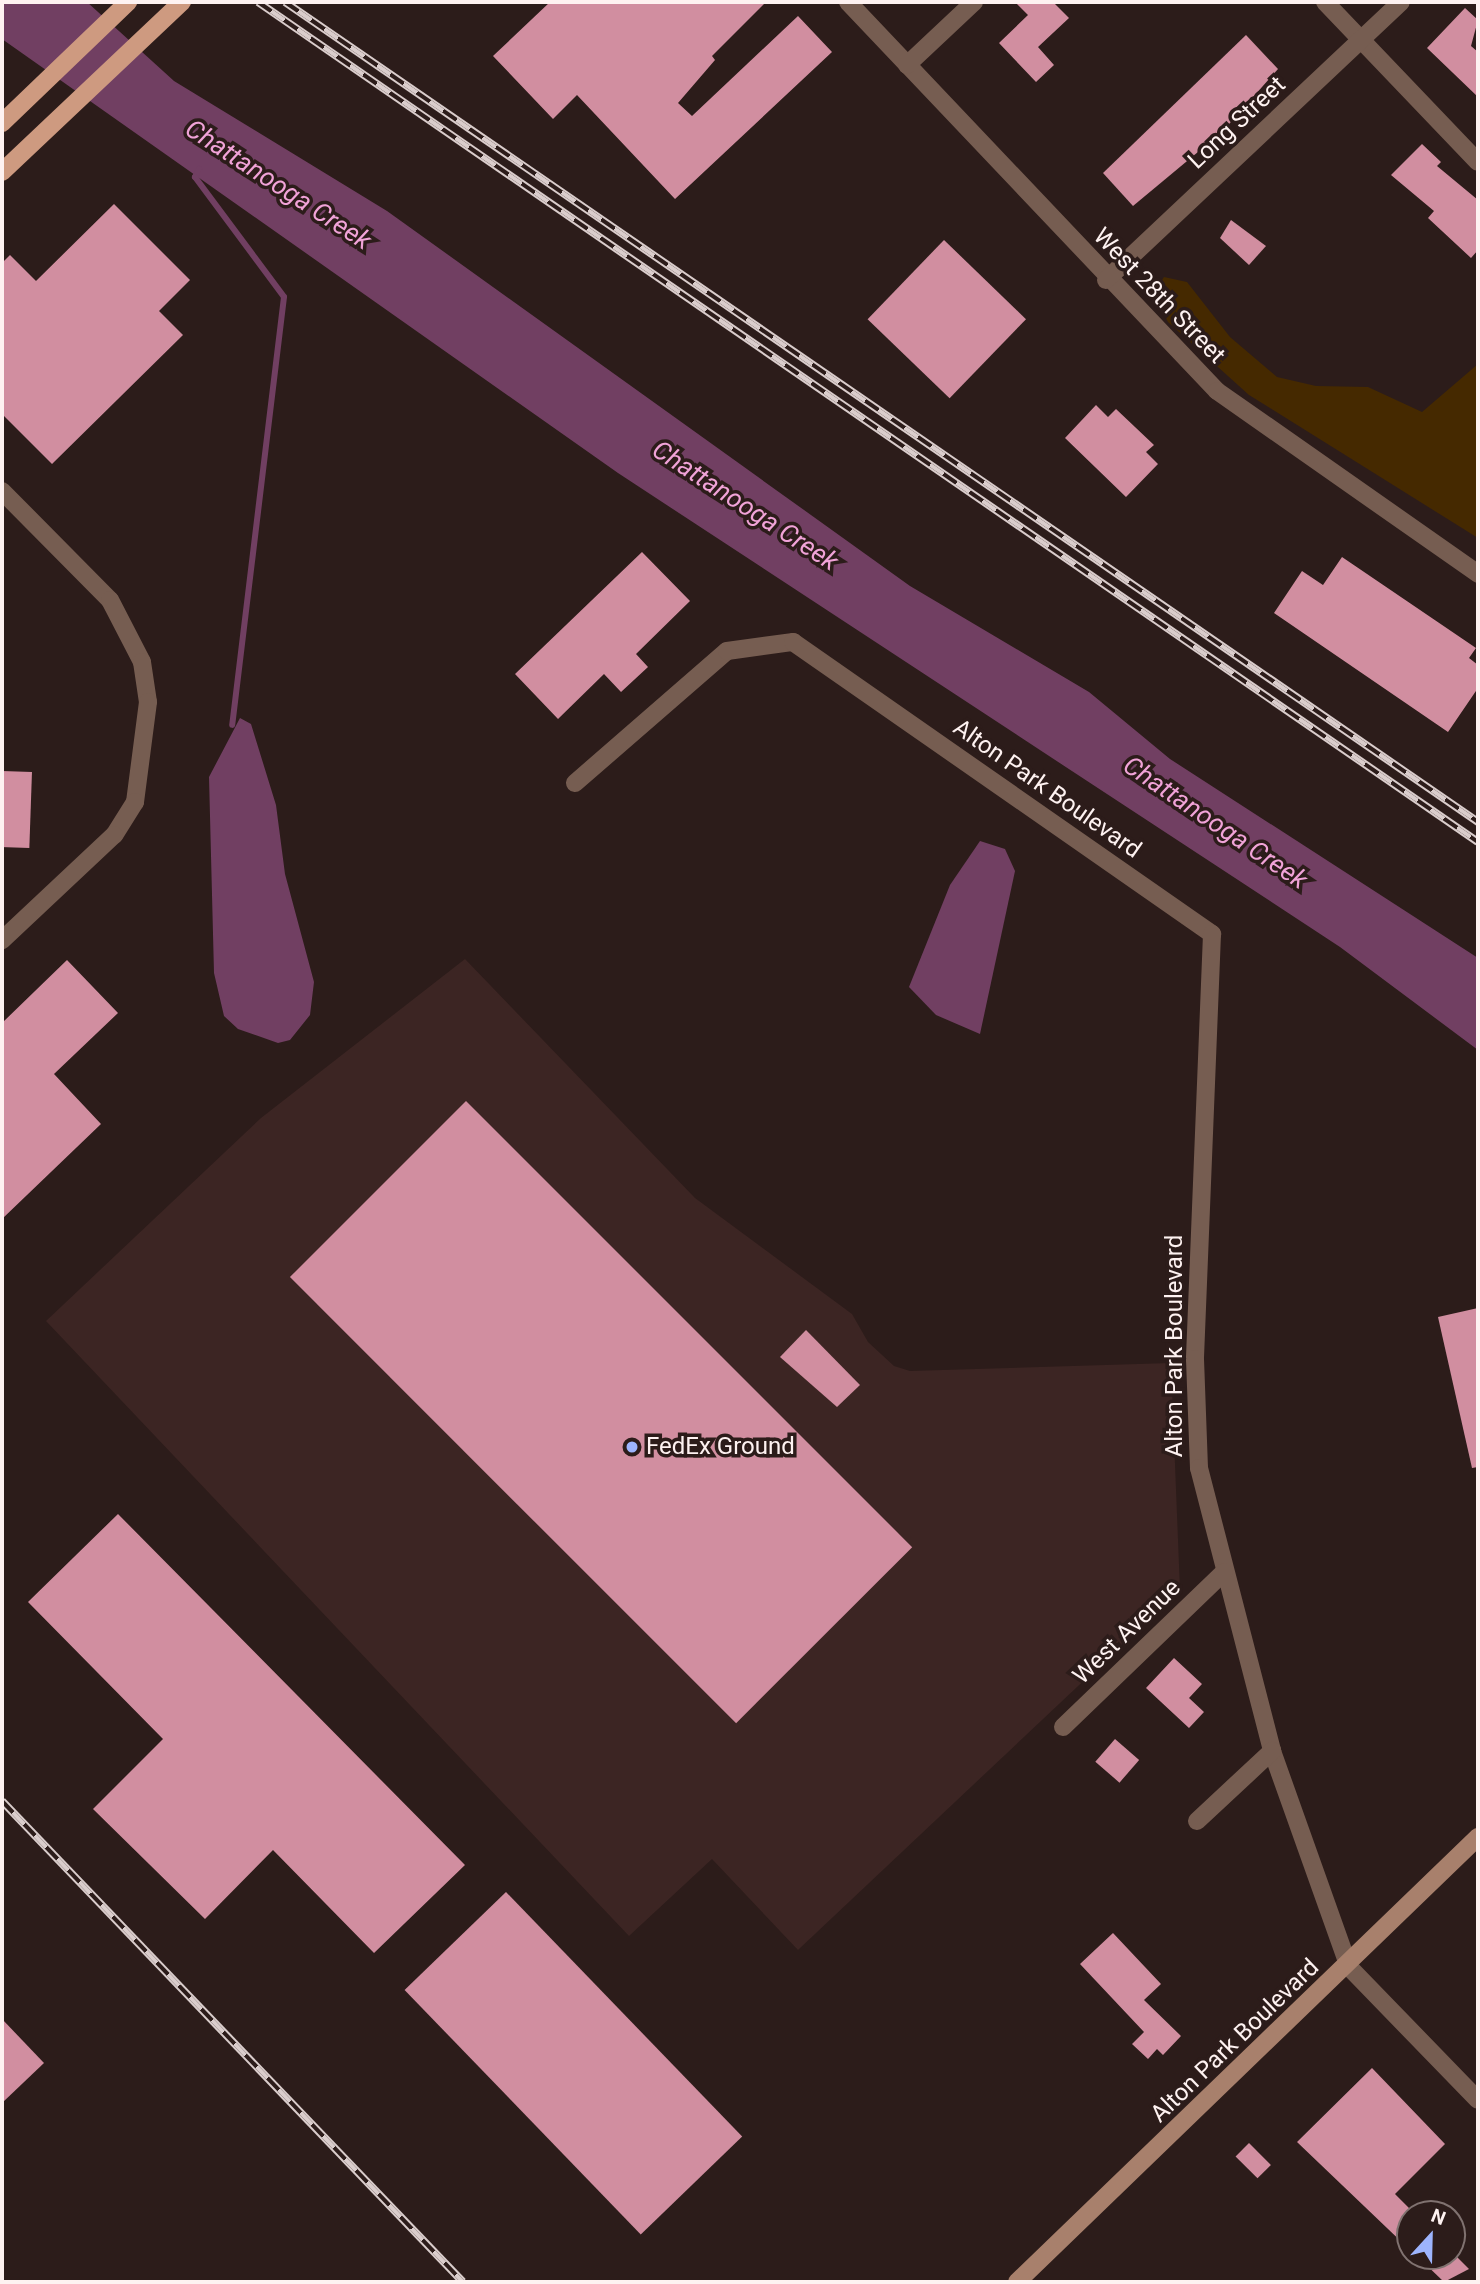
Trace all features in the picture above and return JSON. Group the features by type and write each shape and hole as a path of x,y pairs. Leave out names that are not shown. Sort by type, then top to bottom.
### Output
{"main road":[{"path":"2,123 128,2"},
{"path":"2,172 182,2"},
{"path":"1349,1967 1478,1836"},
{"name":"Alton Park Boulevard","path":"1017,2282 1349,1967"}],"street":[{"name":"West 28th Street","path":"848,2 1107,280 1217,391 1478,574"},
{"path":"907,65 974,2"},
{"path":"1325,2 1478,162"},
{"name":"Long Street","path":"1107,280 1401,2"},
{"path":"2,491 110,600 142,662 148,702 135,802 114,835 2,940"},
{"name":"Alton Park Boulevard","path":"575,783 672,693 727,651 793,642 1212,934 1195,1359 1199,1468 1272,1751 1349,1967"},
{"name":"West Avenue","path":"1063,1727 1224,1572"},
{"path":"1196,1821 1272,1751"},
{"path":"1349,1967 1478,2100"}],"shaded area":[{"path":"1164,277 1187,282 1230,337 1277,377 1316,386 1368,387 1422,412 1478,364 1478,538 1249,395 1168,322 1153,294"},
{"path":"465,959 695,1198 852,1314 868,1342 894,1366 910,1371 1171,1363 1180,1590 798,1950 712,1859 629,1936 46,1321 261,1118"}],"water":[{"name":"Chattanooga Creek","path":"2,2 87,2 174,81 387,211 910,586 1089,692 1170,759 1478,958 1478,1050 1340,947 618,473 2,39"},
{"path":"240,718 251,724 276,805 285,874 314,982 310,1015 290,1040 278,1043 238,1029 224,1016 214,973 209,777"},
{"path":"980,841 1005,849 1015,871 980,1034 936,1015 909,987 950,885"}],"building":[{"path":"550,2 766,2 712,56 715,60 678,103 692,116 798,16 832,52 675,199 577,95 553,119 493,56"},
{"path":"1015,2 1053,2 1069,18 1038,47 1054,65 1036,82 999,43 1028,15"},
{"path":"1465,8 1478,20 1471,46 1478,52 1478,97 1427,48"},
{"path":"1246,35 1278,69 1222,132 1133,206 1103,173"},
{"path":"1422,144 1441,162 1437,166 1478,200 1478,250 1471,258 1428,218 1434,211 1391,175"},
{"path":"114,204 190,280 159,311 183,335 52,464 2,414 2,263 10,255 36,281"},
{"path":"1231,220 1266,246 1249,265 1220,238"},
{"path":"944,240 1026,319 950,398 868,319"},
{"path":"1096,405 1108,417 1116,409 1154,445 1146,452 1158,464 1126,497 1065,438"},
{"path":"642,552 690,601 636,654 648,667 621,692 604,674 558,719 515,674"},
{"path":"1342,557 1476,648 1469,658 1478,665 1478,688 1448,732 1274,613 1302,571 1323,585"},
{"path":"2,771 32,772 29,848 2,847"},
{"path":"67,960 118,1013 54,1074 101,1124 2,1219 2,1023"},
{"name":"FedEx Ground","path":"466,1101 912,1547 736,1723 290,1277"},
{"path":"1478,1308 1478,1467 1472,1468 1438,1317"},
{"path":"806,1330 860,1385 837,1407 780,1357"},
{"path":"118,1514 465,1865 374,1953 273,1850 205,1919 93,1809 163,1739 28,1602"},
{"path":"1174,1658 1202,1684 1189,1698 1204,1712 1189,1728 1146,1688"},
{"path":"1115,1739 1139,1760 1119,1783 1095,1762"},
{"path":"506,1892 742,2137 641,2235 405,1990"},
{"path":"1113,1933 1161,1984 1144,2000 1181,2036 1163,2055 1157,2049 1148,2059 1132,2044 1144,2032 1080,1964"},
{"path":"2,2019 44,2063 2,2103"},
{"path":"1372,2068 1445,2144 1395,2194 1401,2200 1396,2200 1396,2237 1297,2142"},
{"path":"1249,2143 1271,2165 1257,2178 1236,2156"},
{"path":"1466,2266 1469,2269 1444,2282 1432,2270 1466,2270"}],"waterway":[{"path":"199,169 195,177 284,297 232,725"}],"railway":[{"path":"258,2 1478,842"},
{"path":"285,2 1478,822"},
{"path":"2,1801 463,2282"}],"place":[{"name":"FedEx Ground","path":"632,1447"}]}
